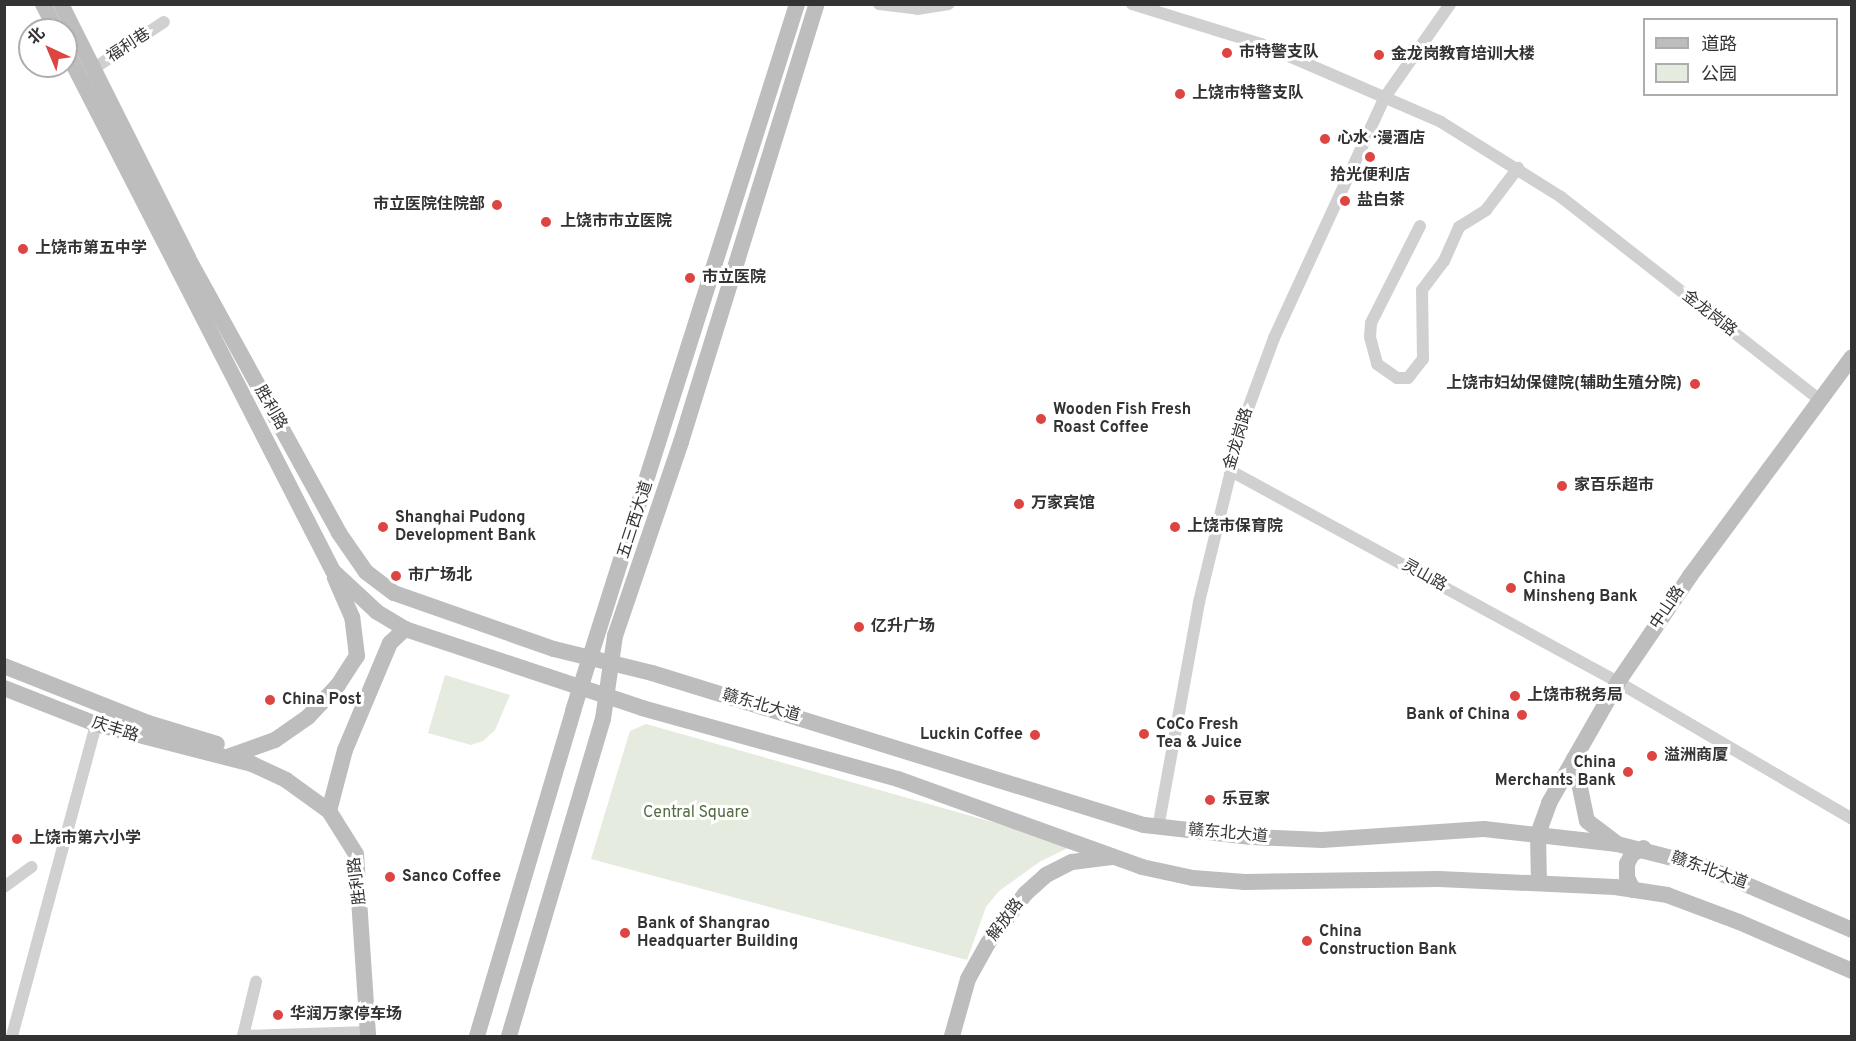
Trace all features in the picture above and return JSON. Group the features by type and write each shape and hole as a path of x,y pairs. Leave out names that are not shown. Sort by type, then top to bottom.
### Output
{"main road":[{"path":"43,4 50,18"},
{"name":"胜利路","path":"61,4 230,337 339,533 366,572 394,593 421,606 612,665"},
{"name":"五三西大道","path":"477,1036 581,687 797,4"},
{"name":"五三西大道","path":"509,1036 603,719 615,636 684,431 817,4"},
{"name":"胜利路","path":"78,73 333,571 376,612 405,629 751,740 898,779 1112,857 1193,878 1245,882 1439,879 1633,890 1666,895 1739,922 1851,971"},
{"name":"中山路","path":"1539,883 1538,834 1549,803 1618,682 1690,576 1851,357"},
{"path":"4,666 148,723 235,754 275,740 308,717 338,685 357,656 352,617 333,571"},
{"path":"329,811 345,750 390,644 405,629"},
{"name":"赣东北大道","path":"612,665 883,742 1158,828 1322,840 1484,829 1617,844 1644,848 1703,866 1851,930"},
{"name":"庆丰路","path":"4,688 96,724 147,740 235,754"},
{"name":"胜利路","path":"235,754 286,780 329,811 356,854 368,1034"},
{"path":"1574,759 1587,821 1617,844"},
{"path":"1633,890 1627,877 1627,864 1632,854 1644,848"},
{"name":"解放路","path":"952,1036 968,979 988,943 1025,894 1046,875 1072,862 1112,857"}],"street":[{"path":"879,4 916,9 949,4"},
{"name":"金龙岗路","path":"1132,4 1261,44 1441,122 1518,168 1820,399"},
{"name":"金龙岗路","path":"1158,828 1199,602 1229,470 1274,338 1385,97 1450,4"},
{"name":"福利巷","path":"93,69 164,22"},
{"path":"1420,226 1371,323 1370,337 1377,364 1397,378 1408,378 1423,359 1422,290 1444,261 1459,227 1486,210 1518,168"},
{"name":"灵山路","path":"1229,470 1618,682 1851,819"},
{"path":"12,1036 96,724"},
{"path":"4,887 32,867"},
{"path":"256,982 243,1036 368,1034"}],"green space":[{"path":"445,675 510,695 495,730 483,741 471,745 428,733"},
{"name":"Central Square","path":"646,724 1074,845 1041,861 999,891 986,907 967,960 591,859 630,731"}],"place":[{"name":"市特警支队","path":"1227,53"},
{"name":"金龙岗教育培训大楼","path":"1379,55"},
{"name":"上饶市特警支队","path":"1180,94"},
{"name":"心水 · 漫酒店","path":"1325,139"},
{"name":"拾光便利店","path":"1370,157"},
{"name":"盐白茶","path":"1345,201"},
{"name":"市立医院住院部","path":"497,205"},
{"name":"上饶市市立医院","path":"546,222"},
{"name":"上饶市第五中学","path":"23,249"},
{"name":"市立医院","path":"690,278"},
{"name":"上饶市妇幼保健院(辅助生殖分院)","path":"1695,384"},
{"name":"Wooden Fish Fresh Roast Coffee","path":"1041,419"},
{"name":"家百乐超市","path":"1562,486"},
{"name":"万家宾馆","path":"1019,504"},
{"name":"Shanghai Pudong Development Bank","path":"383,527"},
{"name":"上饶市保育院","path":"1175,527"},
{"name":"市广场北","path":"396,576"},
{"name":"China Minsheng Bank","path":"1511,588"},
{"name":"亿升广场","path":"859,627"},
{"name":"上饶市税务局","path":"1515,696"},
{"name":"China Post","path":"270,700"},
{"name":"Bank of China","path":"1522,715"},
{"name":"CoCo Fresh Tea & Juice","path":"1144,734"},
{"name":"Luckin Coffee","path":"1035,735"},
{"name":"溢洲商厦","path":"1652,756"},
{"name":"China Merchants Bank","path":"1628,772"},
{"name":"乐豆家","path":"1210,800"},
{"name":"上饶市第六小学","path":"17,839"},
{"name":"Sanco Coffee","path":"390,877"},
{"name":"Bank of Shangrao Headquarter Building","path":"625,933"},
{"name":"China Construction Bank","path":"1307,941"},
{"name":"华润万家停车场","path":"278,1015"}]}
